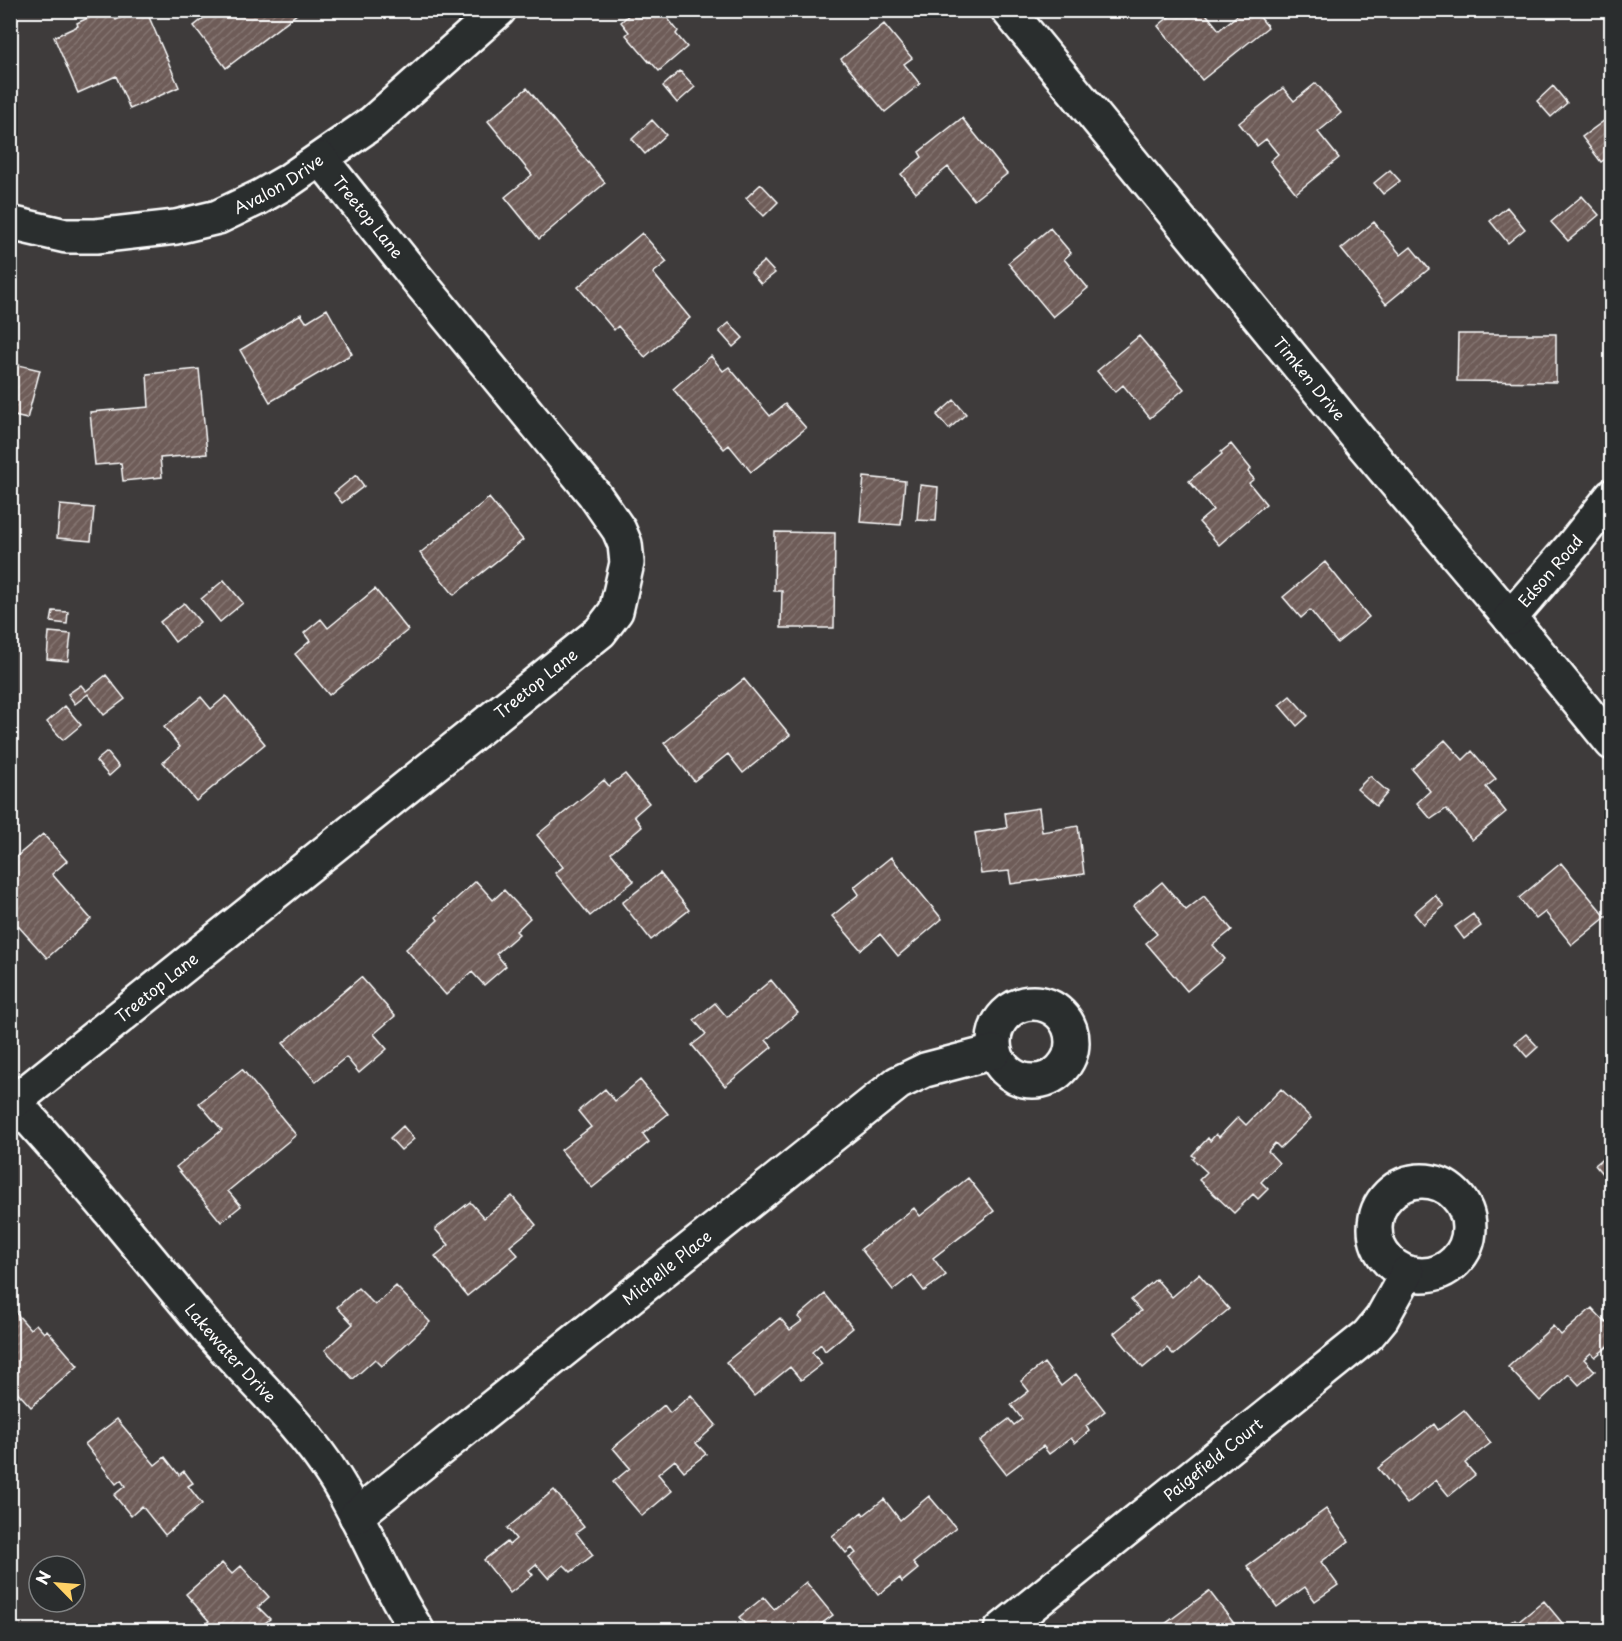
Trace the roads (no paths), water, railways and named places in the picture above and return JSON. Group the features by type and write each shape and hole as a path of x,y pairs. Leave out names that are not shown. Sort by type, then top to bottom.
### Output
{"street":[{"name":"Avalon Drive","path":"10,223 66,236 96,236 176,227 218,217 288,181 372,123 499,10"},
{"name":"Timken Drive","path":"1008,10 1361,442 1510,618 1611,743"},
{"name":"Treetop Lane","path":"12,1099 600,632 616,611 627,563 625,544 619,530 594,494 321,159"},
{"name":"Edson Road","path":"1510,618 1573,545 1611,496"},
{"name":"Michelle Place","path":"356,1516 898,1083 925,1070 994,1052"},
{"name":"Lakewater Drive","path":"12,1099 116,1218 212,1334 314,1448 335,1478 403,1610 417,1630"},
{"name":"Paigefield Court","path":"1001,1630 1368,1335 1382,1318 1407,1273"}]}
